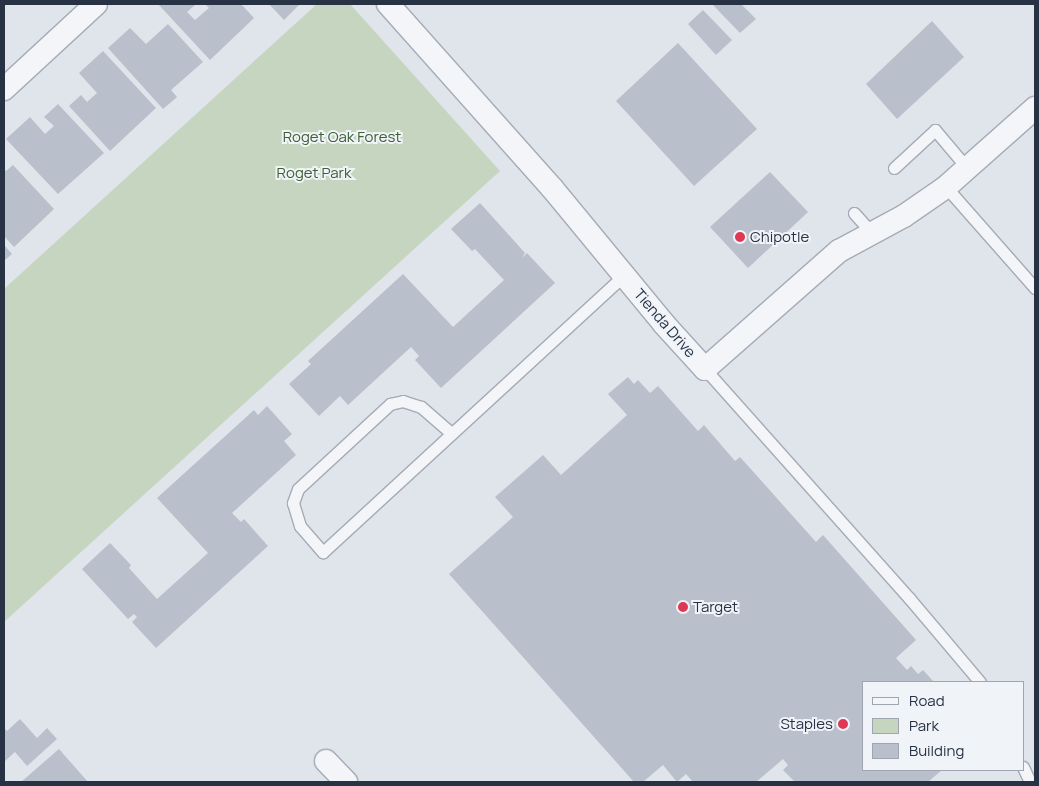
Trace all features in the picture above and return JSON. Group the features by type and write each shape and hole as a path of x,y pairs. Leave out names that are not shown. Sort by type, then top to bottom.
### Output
{"street":[{"path":"4,89 96,4"},
{"name":"Tienda Drive","path":"388,4 552,188 705,369 827,261 871,232 904,216 946,187 1035,108"},
{"path":"326,761 346,782"}],"lane":[{"path":"894,168 935,130 968,169"},
{"path":"946,187 1035,288"},
{"path":"854,213 871,232"},
{"path":"451,433 421,407 403,401 390,404 298,489 293,503 300,526 323,552 624,275"},
{"path":"705,369 909,598 979,681"},
{"path":"1024,768 1030,782"}],"green space":[{"name":"Roget Park","path":"317,4 350,4 500,171 4,622 4,289"}],"building":[{"path":"158,4 193,4 195,5 187,12 195,20 209,8 205,4 241,4 254,18 210,60"},
{"path":"269,4 300,4 284,20"},
{"path":"712,4 741,4 756,19 740,33"},
{"path":"703,10 732,40 716,55 688,24"},
{"path":"932,21 964,57 897,119 866,84"},
{"path":"168,24 203,62 171,90 177,97 163,109 108,48 130,28 146,44"},
{"path":"678,43 757,129 694,186 616,101"},
{"path":"103,51 156,108 110,151 69,106 81,95 87,102 97,93 79,73"},
{"path":"58,104 104,153 58,194 6,139 30,117 45,134 54,126 44,117"},
{"path":"13,165 54,209 14,247 4,236 4,169 6,171"},
{"path":"770,172 808,212 748,268 710,227"},
{"path":"480,203 525,253 522,258 527,253 555,283 441,388 415,360 419,356 411,347 348,405 340,396 319,416 289,384 311,364 308,361 403,274 453,327 504,280 475,249 472,251 451,229"},
{"path":"4,245 12,254 4,261"},
{"name":"Target","path":"628,377 634,384 638,380 650,393 658,386 698,431 704,425 735,461 740,457 816,542 823,535 916,640 896,658 907,670 911,666 918,674 923,670 933,681 862,681 862,771 941,771 928,782 795,782 783,770 788,765 783,759 756,782 693,782 686,774 677,782 663,765 643,782 634,782 449,574 513,517 495,497 543,455 561,475 627,415 608,394"},
{"path":"267,406 292,434 284,441 296,455 232,513 241,522 244,519 268,546 156,648 132,622 137,617 134,614 128,619 82,569 110,543 131,565 129,568 157,599 208,553 157,498 254,410 258,415"},
{"path":"20,719 37,738 47,728 57,739 27,766 15,752 4,762 4,728 7,731"},
{"path":"59,749 88,782 21,782"}],"place":[{"name":"Chipotle","path":"740,237"},
{"name":"Target","path":"683,607"},
{"name":"Staples","path":"843,724"}],"park label":[{"name":"Roget Oak Forest","path":"342,137"}]}
